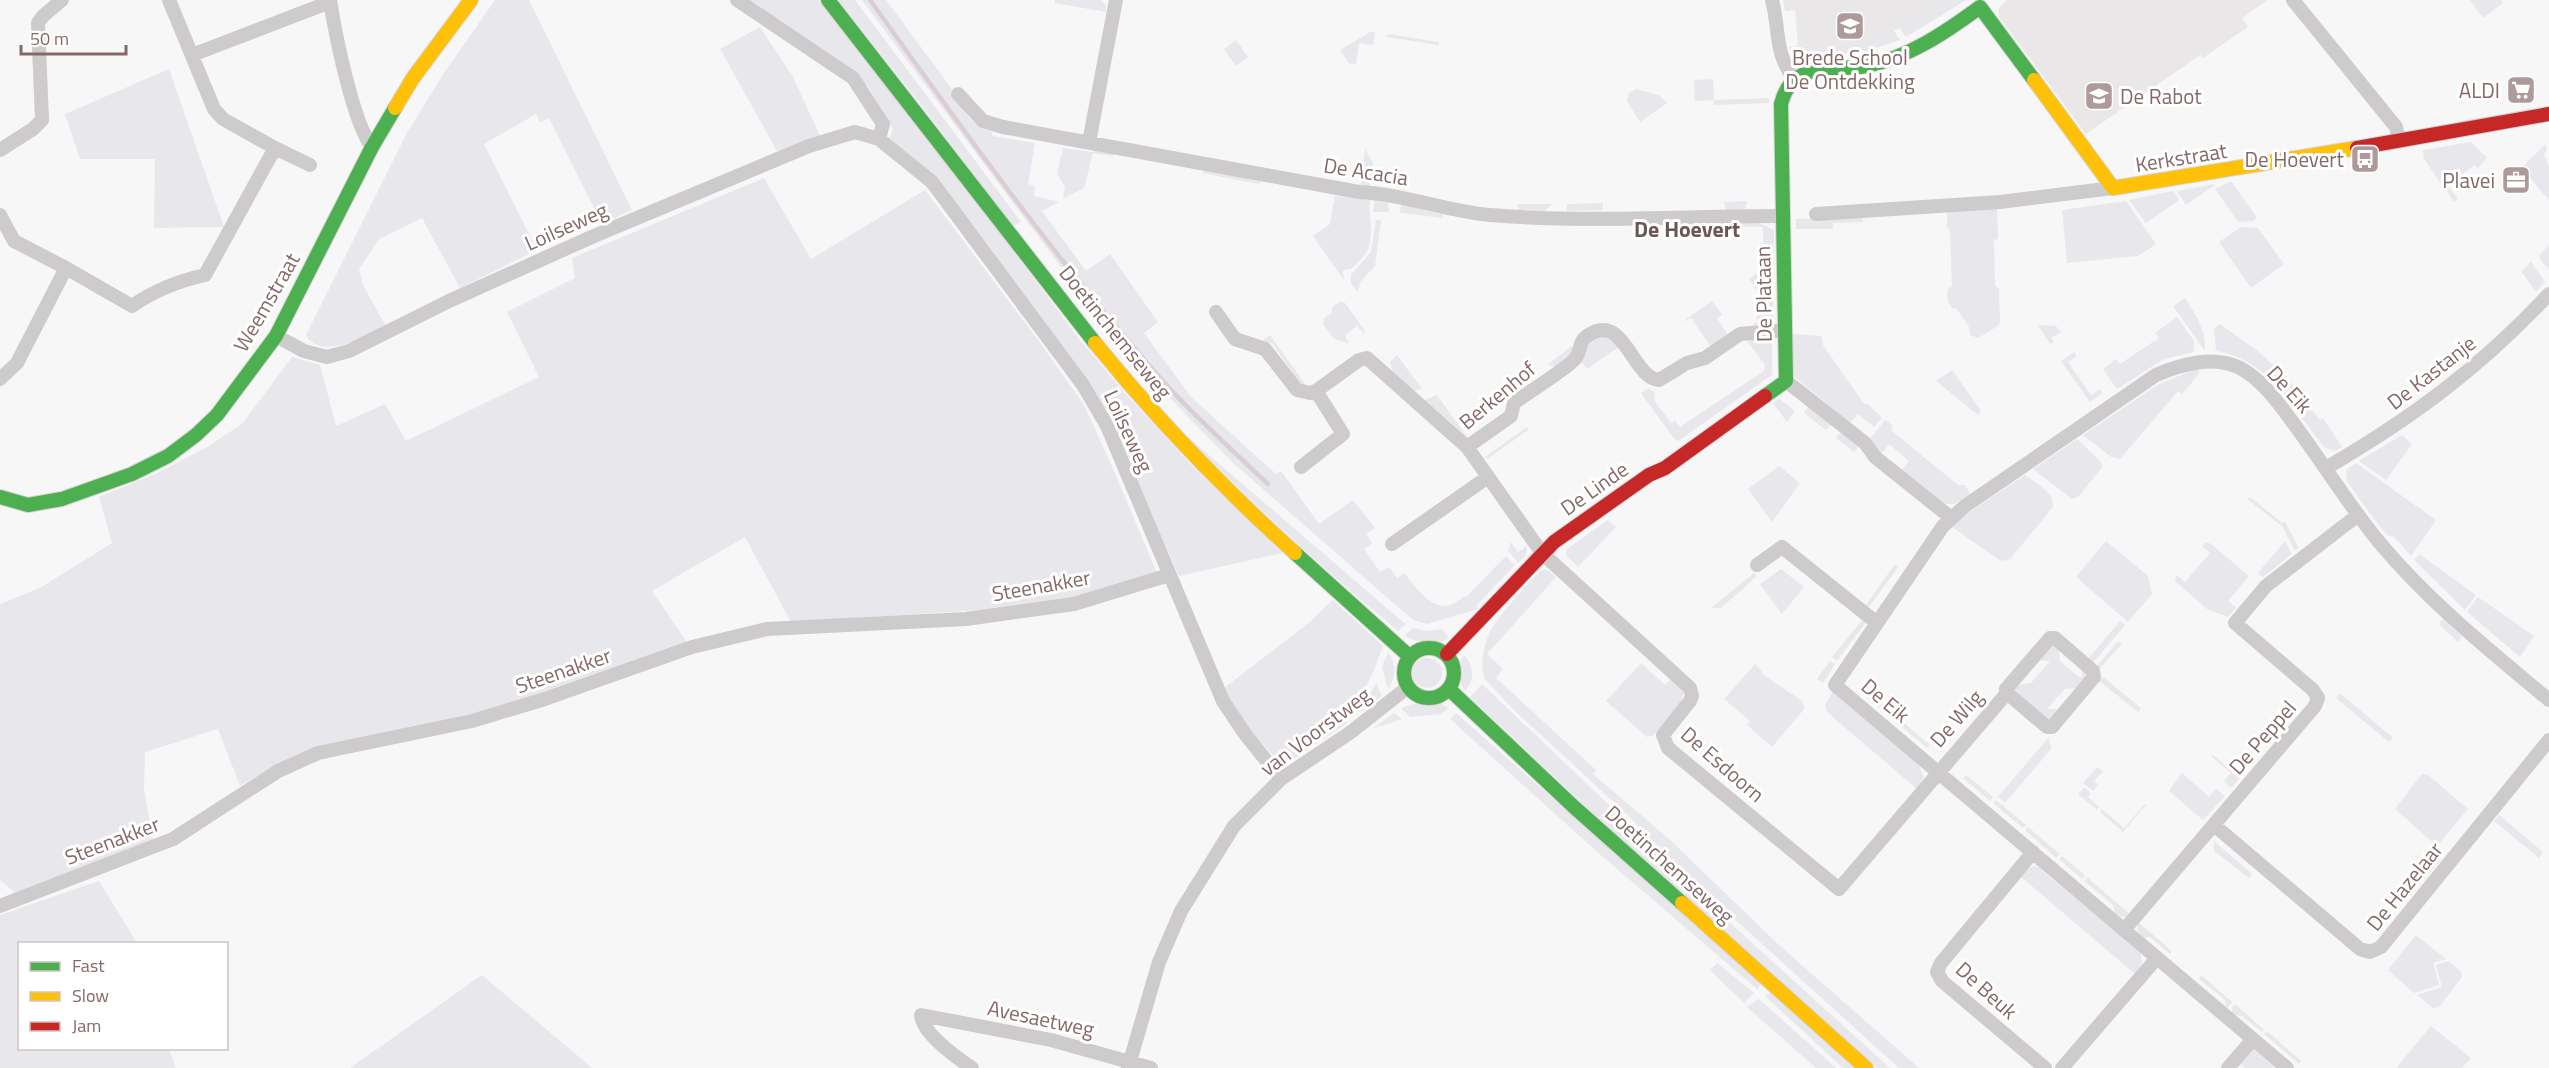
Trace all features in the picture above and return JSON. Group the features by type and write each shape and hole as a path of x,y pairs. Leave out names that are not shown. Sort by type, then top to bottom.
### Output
{"street":[{"path":"0,150 33,129 42,120 38,23 62,0"},
{"path":"169,0 214,109 223,119 310,165"},
{"name":"Weemstraat","path":"0,497 28,505 62,499 132,474 168,456 196,435 217,415 276,336 372,147 413,78 471,0"},
{"path":"737,0 853,78 884,124 879,139"},
{"name":"Doetinchemseweg","path":"828,0 1077,321 1140,398 1262,523 1409,656"},
{"path":"1089,142 1116,0"},
{"path":"1772,0 1779,51 1784,66 1794,79 1810,71 1851,68 1891,59 1939,35 1985,3 2113,188"},
{"path":"192,55 330,1 353,104 363,135 372,147"},
{"path":"2300,2 2396,127 2399,141"},
{"name":"De Plataan","path":"1786,381 1780,104 1783,94 1794,79"},
{"name":"De Acacia","path":"958,94 976,115 990,124 1359,192 1392,195 1442,208 1489,214 1564,218 1784,216"},
{"name":"Kerkstraat","path":"1816,214 2000,202 2113,188 2199,176 2548,118"},
{"name":"Loilseweg","path":"276,336 304,351 327,357 349,351 450,301 594,236 809,146 855,132 879,139 932,182 1083,385 1107,426 1223,701 1245,734 1281,779"},
{"path":"0,216 14,241 132,306 147,295 178,281 206,275 275,148"},
{"path":"0,379 16,363 66,268"},
{"name":"De Kastanje","path":"2326,468 2432,401 2499,346 2549,294"},
{"path":"1216,312 1235,339 1265,349 1297,390 1310,393 1316,391 1343,434 1301,467"},
{"name":"Berkenhof","path":"1467,447 1511,416 1514,403 1574,360 1580,343 1593,332 1602,331 1613,334 1625,345 1648,376 1659,380 1688,363 1705,358 1740,333 1785,330"},
{"name":"Berkenhof","path":"1316,391 1359,360 1367,358 1467,447 1542,553"},
{"name":"De Eik","path":"1938,771 1835,685 1950,517 2156,375 2190,363 2209,361 2225,364 2239,368 2252,377 2282,408 2358,515 2397,563 2447,614 2549,700"},
{"path":"1786,381 1864,443 1875,457 1950,517"},
{"name":"De Linde","path":"1447,654 1542,553 1563,536 1649,475 1665,468 1786,381"},
{"path":"1392,544 1488,477"},
{"name":"De Peppel","path":"2124,930 2315,706 2318,698 2313,690 2235,623 2265,586 2358,515"},
{"path":"1757,565 1782,547 1877,623"},
{"name":"De Esdoorn","path":"1542,553 1690,688 1692,696 1690,701 1663,735 1668,748 1839,889 1938,771"},
{"name":"Steenakker","path":"3,901 173,838 278,771 318,753 472,721 545,699 692,647 767,629 966,619 1074,604 1169,575"},
{"name":"De Wilg","path":"1938,771 2007,693 2006,689 2050,638 2055,638 2093,671 2094,677 2052,727 2047,727 2007,693"},
{"path":"1428,647 1447,654 1454,665 1454,678 1449,689 1439,696 1428,698 1416,695 1408,687 1404,677 1404,666 1409,656 1428,647"},
{"name":"van Voorstweg","path":"1129,1065 1158,962 1180,911 1234,826 1281,779 1351,732 1408,687"},
{"name":"Doetinchemseweg","path":"1449,689 1575,807 1866,1068"},
{"name":"De Hazelaar","path":"2214,825 2360,949 2370,952 2381,947 2549,740"},
{"path":"1938,771 2287,1068"},
{"name":"De Beuk","path":"2033,852 1941,963 1937,972 1942,981 2045,1068"},
{"path":"2062,1068 2157,958"},
{"name":"Avesaetweg","path":"972,1068 936,1040 921,1024 921,1015 1051,1040 1129,1065 1150,1068"},
{"path":"2228,1068 2253,1039"}],"shaded area":[{"path":"495,0 529,0 632,210 602,224 549,118 540,122 536,114 484,144 537,250 460,288 422,218 379,239 359,269 363,285 387,328 344,344 321,346 312,342 306,335 407,133 444,73"},
{"path":"748,0 818,0 973,197 1079,339 1195,469 1282,553 1179,576 1101,403 1081,370 954,207 890,138 893,129 869,88 859,77"},
{"path":"838,0 855,0 1021,222 1013,226"},
{"path":"862,0 886,0 952,89 950,92 970,119 992,132 992,136 1035,143 1028,184 1035,186 1034,196 1059,202 1042,211 1086,271 1110,254 1158,322 1144,333 1191,397 1276,474 1281,471 1319,524 1353,500 1375,528 1366,534 1372,543 1364,549 1380,572 1389,567 1397,578 1404,573 1423,595 1438,605 1446,606 1466,597 1506,556 1515,565 1476,606 1478,609 1427,624 1413,620 1233,463 1159,387 1087,302"},
{"path":"1055,0 1101,0 1106,5 1106,12 1055,3"},
{"name":"Brede School De Ontdekking","path":"1783,0 1944,1 1894,31 1892,28 1865,38 1866,41 1850,45 1848,42 1813,50 1812,45 1798,46 1795,10 1785,11"},
{"path":"1944,0 1966,0 1906,37 1899,27 1909,24"},
{"name":"De Rabot","path":"2007,0 2266,1 2242,18 2248,27 2203,58 2200,55 2086,134 1999,17 1998,9"},
{"path":"2470,0 2501,0 2503,3 2483,18"},
{"path":"760,27 793,77 820,136 777,151 720,49"},
{"path":"1892,28 1900,40 1863,52 1798,58 1792,55 1789,47 1813,45 1814,50 1849,42 1850,45 1865,41 1865,38"},
{"path":"1370,32 1375,32 1373,45 1359,43 1356,64 1349,63 1340,50"},
{"path":"1388,34 1439,42 1438,45 1387,37"},
{"path":"1236,40 1248,57 1236,66 1224,49"},
{"path":"169,69 224,227 154,228 155,159 80,159 65,114"},
{"path":"1713,79 1714,100 1769,98 1769,103 1714,105 1713,100 1695,101 1694,80"},
{"path":"1636,89 1659,95 1667,103 1640,122 1627,101 1629,93"},
{"path":"2471,142 2487,158 2478,168 2475,165 2448,185 2458,199 2454,202 2424,159 2423,150"},
{"path":"2545,145 2547,148 2544,155 2549,167 2549,200 2521,168"},
{"path":"1063,148 1114,152 1113,156 1093,153 1084,188 1063,199 1065,187 1057,174"},
{"path":"1365,149 1373,163 1369,187 1361,185"},
{"path":"1205,170 1260,181 1259,184 1202,173"},
{"path":"764,178 811,259 925,190 1084,405 1157,573 1075,597 1011,608 791,622 745,537 652,591 688,644 552,692 433,724 314,749 268,769 240,786 218,729 145,752 144,789 154,844 17,894 0,880 0,604 40,588 112,543 99,497 155,474 207,447 242,424 292,357 320,365 336,426 385,404 406,441 539,377 507,312 575,278 572,258"},
{"path":"2231,181 2257,218 2253,221 2238,222 2215,189"},
{"path":"2216,184 2186,205 2177,191"},
{"path":"2173,191 2179,200 2146,223 2129,200"},
{"path":"1335,196 1370,200 1369,245 1364,256 1351,269 1343,270 1344,280 1313,236 1330,224"},
{"path":"1375,200 1388,202 1389,212 1373,212"},
{"path":"1747,201 1745,210 1726,210 1724,202"},
{"path":"2126,201 2156,244 2138,256 2067,263 2062,210"},
{"path":"1603,203 1603,210 1567,211 1567,204"},
{"path":"1401,204 1443,215 1443,218 1400,213"},
{"path":"1517,204 1553,204 1544,211 1519,210"},
{"path":"1997,207 1998,238 1994,241 1995,285 1999,289 2000,322 1998,326 1978,338 1970,335 1969,327 1947,299 1948,289 1952,286 1947,211"},
{"path":"1862,216 1863,222 1833,223 1833,229 1796,229 1796,219"},
{"path":"1376,220 1381,220 1375,266 1360,282 1358,293 1351,283 1351,275 1371,252"},
{"path":"1706,222 1757,222 1774,230 1773,322 1750,327 1758,321 1756,317 1769,308 1749,279 1763,269 1763,227 1703,226"},
{"path":"2241,227 2258,228 2284,264 2251,288 2219,242"},
{"path":"2549,245 2549,269 2541,261 2539,255"},
{"path":"2531,262 2545,282 2536,292 2521,271"},
{"path":"2185,298 2202,329 2205,351 2173,306"},
{"path":"1712,301 1722,315 1717,318 1728,335 1711,347 1691,318 1681,323"},
{"path":"1340,302 1345,303 1365,331 1364,334 1357,326 1345,335 1349,344 1333,338 1323,324 1324,318 1332,313 1332,307"},
{"path":"2177,317 2194,341 2194,352 2164,359 2117,389 2103,369 2116,359 2120,364 2159,338 2155,333"},
{"path":"2220,324 2259,352 2284,375 2274,383 2248,362 2216,351 2214,329"},
{"path":"2038,325 2056,326 2061,332 2051,338 2054,342 2050,344"},
{"path":"1792,334 1821,336 1823,345 1864,404 1868,404 1882,418 1874,427 1858,414 1850,423 1793,375"},
{"path":"1270,335 1308,388 1292,378 1293,373 1272,343 1261,342"},
{"path":"1597,336 1603,336 1620,346 1587,369 1581,361 1583,348"},
{"path":"1754,337 1772,342 1772,375 1678,441 1675,440 1641,393 1649,388 1655,393 1654,400 1671,423 1675,421 1680,427 1764,371 1765,365 1745,338"},
{"path":"1572,346 1574,352 1556,367 1548,364"},
{"path":"2074,352 2077,356 2068,362 2091,395 2100,389 2103,393 2090,402 2061,361"},
{"path":"1397,355 1422,389 1414,391 1393,372 1390,362"},
{"path":"2199,369 2199,374 2182,394 2178,391 2120,459 2111,457 2083,435 2159,384"},
{"path":"1952,370 1981,411 1978,415 1936,381"},
{"path":"2286,376 2320,420 2323,418 2342,447 2335,451 2325,448 2276,385"},
{"path":"1437,395 1467,437 1425,400"},
{"path":"1779,398 1795,411 1787,422 1773,403"},
{"path":"1809,406 1831,424 1826,430 1804,413"},
{"path":"1885,420 1892,425 1892,431 1958,485 1965,485 1970,494 1954,504 1945,504 1902,470 1909,461 1889,444 1881,454 1870,439"},
{"path":"1527,427 1528,430 1487,459 1485,457"},
{"path":"1841,431 1859,446 1854,452 1836,438"},
{"path":"1182,432 1406,624 1398,631 1342,583 1234,484"},
{"path":"2402,435 2412,444 2386,480 2359,461"},
{"path":"2077,439 2103,466 2079,496 2072,499 2033,469"},
{"path":"2356,463 2436,520 2411,556 2394,537 2387,535 2347,481 2346,470"},
{"path":"1779,466 1800,483 1772,522 1748,489"},
{"path":"2025,475 2048,492 2053,507 2010,559 2002,561 1998,559 1952,527 1970,512"},
{"path":"2250,497 2282,523 2285,522 2299,548 2295,551 2282,526 2247,499"},
{"path":"1608,520 1616,527 1578,567 1566,555 1567,549"},
{"path":"2106,541 2148,576 2152,594 2128,622 2076,577"},
{"path":"2285,541 2292,554 2263,577 2258,573"},
{"path":"1511,542 1518,552 1527,546 1526,555 1518,563 1508,550"},
{"path":"2206,542 2249,576 2228,601 2236,608 2228,617 2207,609 2175,581 2176,575 2185,582 2210,553 2202,546"},
{"path":"2419,554 2476,595 2465,610 2414,560"},
{"path":"1895,564 1898,567 1869,607 1866,605"},
{"path":"1781,569 1804,587 1782,614 1760,584"},
{"path":"1542,570 1548,570 1556,577 1487,654 1503,669 1496,678 1596,770 1593,774 1668,838 1780,946 1919,1068 1899,1068 1678,868 1630,817 1514,710 1485,679 1482,668 1483,656 1490,632 1514,600"},
{"path":"1754,573 1757,576 1721,608 1711,608"},
{"path":"2478,597 2534,636 2520,657 2467,612"},
{"path":"1333,600 1383,646 1371,677 1346,724 1286,764 1280,763 1243,723 1224,688 1305,626"},
{"path":"1863,619 1866,622 1837,661 1832,657"},
{"path":"2443,619 2462,637 2458,642 2439,624"},
{"path":"2120,621 2125,625 2093,663 2088,659"},
{"path":"1413,628 1427,631 1442,629 1449,638 1439,642 1427,642 1404,636"},
{"path":"2118,641 2122,644 2099,669 2096,667"},
{"path":"2052,645 2058,646 2060,661 2079,677 2082,677 2082,666 2088,677 2080,688 2065,689 2047,709 2062,709 2048,721 2011,690 2016,685 2031,683 2050,661 2036,660"},
{"path":"1388,652 1393,661 1394,671 1393,680 1388,689 1382,667"},
{"path":"1464,655 1470,664 1472,673 1471,682 1465,691 1458,673"},
{"path":"1427,658 1433,659 1441,667 1441,679 1433,687 1427,688 1421,687 1413,679 1412,673 1413,667 1421,659"},
{"path":"1830,661 1835,664 1823,683 1817,679"},
{"path":"1641,663 1665,685 1672,678 1684,692 1680,704 1654,735 1647,737 1606,701"},
{"path":"1755,664 1762,671 1761,673 1802,701 1805,708 1772,747 1747,725 1750,721 1724,699"},
{"path":"2103,677 2141,708 2138,712 2098,680"},
{"path":"1376,683 1382,696 1360,713"},
{"path":"1482,684 1630,825 1667,866 1890,1068 1877,1068 1592,812 1470,697"},
{"path":"1865,690 1930,745 1927,748 1862,693"},
{"path":"1833,691 1918,763 1924,777 1917,789 1828,713 1825,705"},
{"path":"2340,693 2393,738 2389,742 2336,698"},
{"path":"1412,704 1441,704 1449,708 1440,714 1410,717 1401,708"},
{"path":"1394,713 1402,719 1372,729"},
{"path":"1456,713 1761,982 1758,990 1595,850 1450,719"},
{"path":"2049,737 2051,749 2005,803 1998,797"},
{"path":"2213,755 2240,778 2231,788 2224,781 2231,773 2212,757"},
{"path":"2097,767 2103,771 2094,781 2098,785 2093,791 2083,783"},
{"path":"2182,773 2209,797 2216,789 2225,796 2203,820 2169,791"},
{"path":"2422,774 2428,775 2468,809 2437,846 2395,809"},
{"path":"1966,775 1993,797 1990,801 1963,778"},
{"path":"2084,787 2091,793 2088,797 2099,807 2097,810 2078,794"},
{"path":"1996,800 2026,825 2023,828 1993,803"},
{"path":"2145,804 2123,832 2100,812 2102,809 2124,828"},
{"path":"2499,815 2543,852 2539,858 2494,821"},
{"path":"2028,827 2060,854 2056,858 2025,830"},
{"path":"2214,841 2252,874 2249,878 2214,851"},
{"path":"2062,856 2085,875 2082,879 2059,859"},
{"path":"2439,857 2441,859 2409,898 2405,895"},
{"path":"2034,866 2042,868 2041,870 2140,951 2142,962 2135,974 2020,876"},
{"path":"2087,877 2131,915 2123,917 2115,915 2113,905 2084,881"},
{"path":"99,881 136,942 18,942 18,1050 169,1050 176,1068 0,1068 0,915"},
{"path":"2138,922 2172,951 2170,954 2150,937 2143,938 2138,931"},
{"path":"2416,935 2446,959 2433,963 2439,985 2414,993 2388,970"},
{"path":"2449,961 2461,972 2462,977 2439,1007 2433,1008 2417,995 2442,987 2436,965"},
{"path":"1717,963 1754,993 1744,1003 1710,970"},
{"path":"482,975 592,1068 350,1068"},
{"path":"2201,975 2232,1002 2226,1009 2225,1000 2199,979"},
{"path":"1773,992 1855,1068 1843,1068 1765,996"},
{"path":"1759,999 1836,1068 1816,1068 1747,1007"},
{"path":"2235,1004 2264,1030 2262,1032 2242,1016 2232,1014 2232,1007"},
{"path":"2431,1026 2471,1058 2462,1068 2396,1068"},
{"path":"2267,1031 2301,1061 2299,1064 2264,1034"},
{"path":"2252,1048 2275,1068 2244,1068 2240,1062"}],"waterway":[{"path":"870,0 975,145 1084,288 1174,393 1268,484"}],"traffic: fast":[{"path":"828,0 1095,343"},
{"path":"1765,396 1786,381 1781,104 1791,84 1798,77 1809,72 1866,66 1897,57 1940,35 1980,7 2034,80"},
{"path":"0,497 28,505 62,499 132,474 168,456 196,435 217,415 276,336 372,147 395,108"},
{"path":"1295,553 1409,656"},
{"path":"1424,648 1434,648 1447,655 1454,668 1454,673 1454,678 1447,691 1434,698 1424,698 1415,694 1408,687 1404,678 1404,668 1408,659 1415,652 1424,648"},
{"path":"1449,689 1574,807 1682,903"}],"traffic: slow":[{"path":"395,108 413,78 471,0"},
{"path":"2034,80 2113,188 2357,148"},
{"path":"1095,343 1191,452 1295,553"},
{"path":"1682,903 1866,1068"}],"traffic: jam":[{"path":"2357,148 2549,114"},
{"path":"1447,654 1554,542 1649,475 1665,468 1765,396"}],"place":[{"name":"Brede School De Ontdekking","path":"1850,26"},
{"name":"ALDI","path":"2521,90"},
{"name":"De Rabot","path":"2099,96"},
{"name":"De Hoevert","path":"2365,159"},
{"name":"Plavei","path":"2516,180"}],"district":[{"name":"De Hoevert","path":"1687,229"}]}
